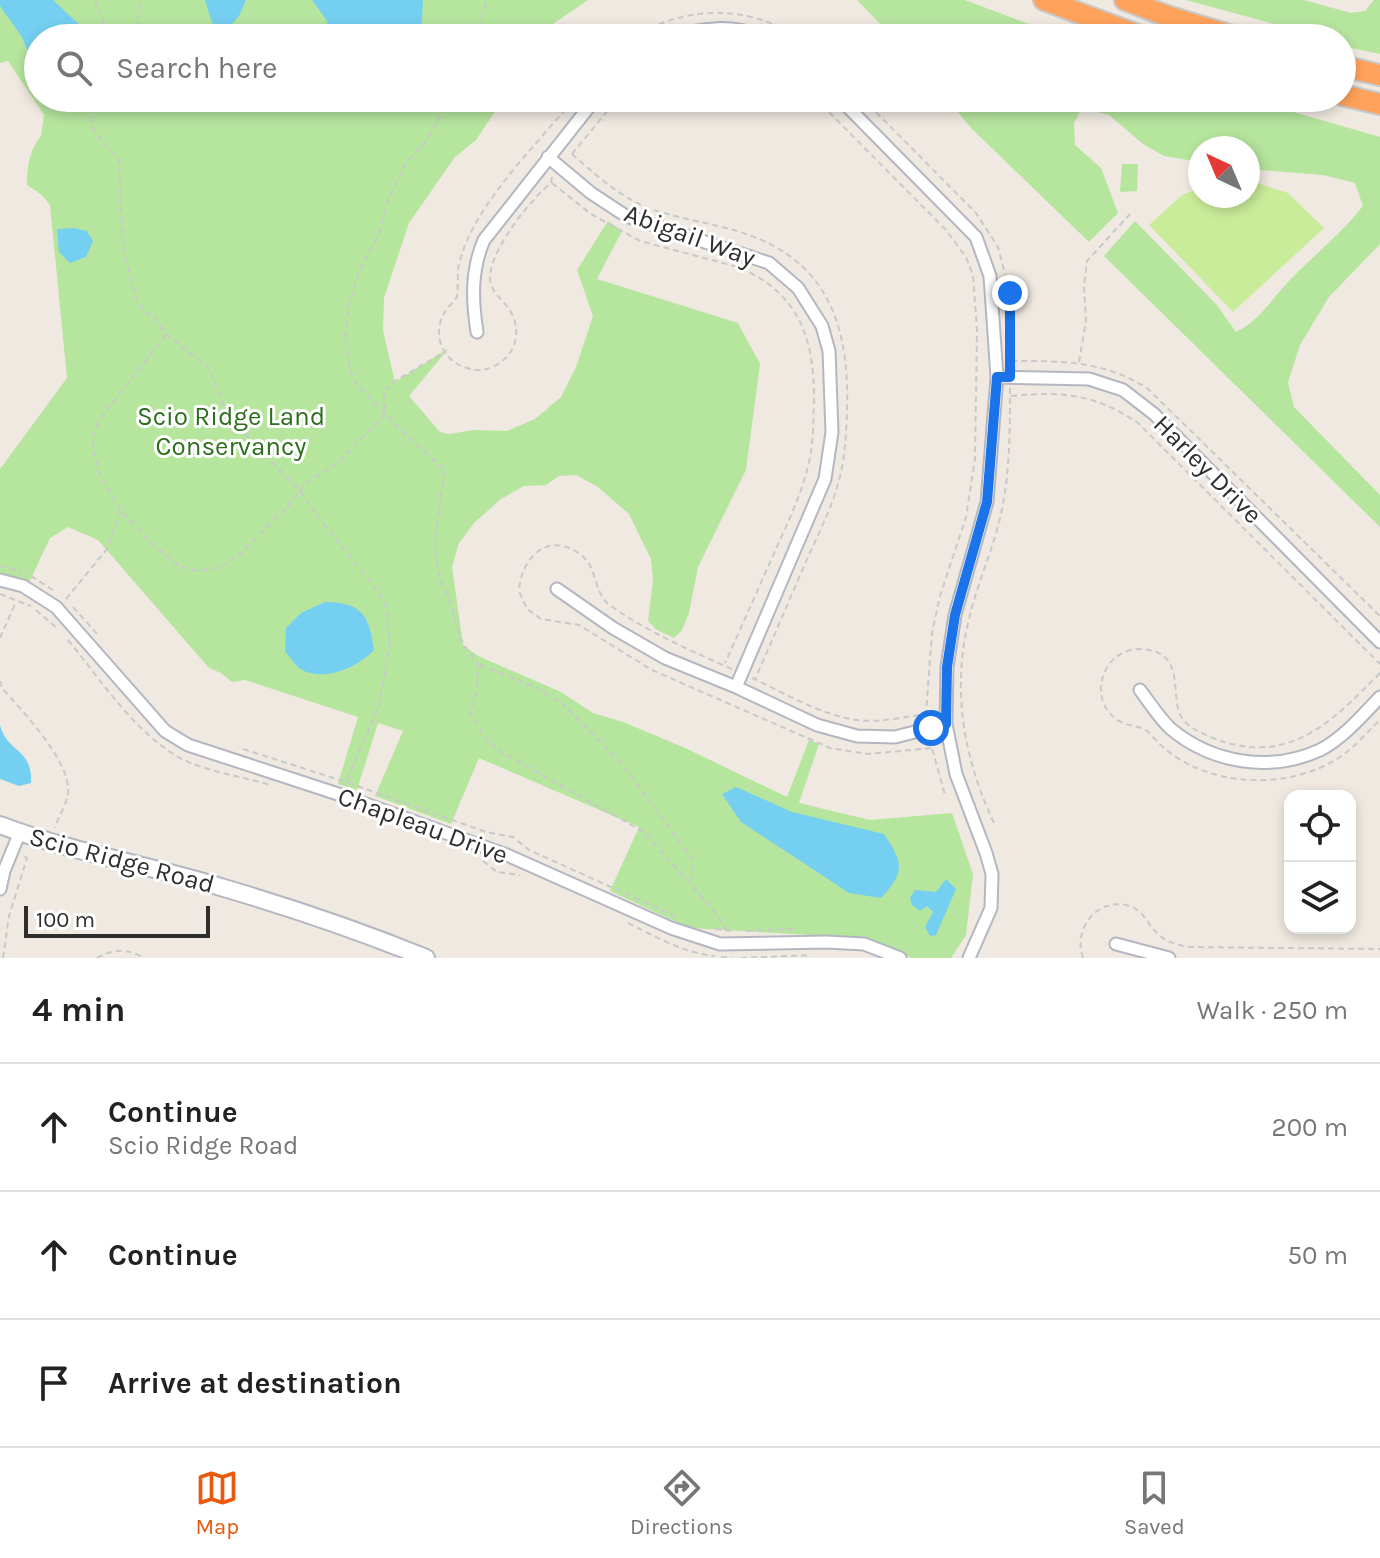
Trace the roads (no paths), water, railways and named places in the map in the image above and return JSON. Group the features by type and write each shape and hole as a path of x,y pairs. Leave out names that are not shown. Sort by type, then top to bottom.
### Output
{"highway":[{"path":"1044,0 1108,24"},
{"path":"1125,0 1193,24"},
{"path":"1356,69 1380,75"},
{"path":"1356,98 1380,104"}],"street":[{"path":"477,332 473,303 475,261 484,240 585,112"},
{"path":"853,112 976,237 990,276 1004,377 987,502 955,615 947,667 946,724 956,774 992,874 991,908 969,958"},
{"name":"Abigail Way","path":"548,157 591,193 626,216 769,263 798,288 822,326 829,351 832,419 825,479 736,687"},
{"name":"Harley Drive","path":"1004,377 1089,379 1123,390 1154,414 1380,642"},
{"name":"Chapleau Drive","path":"0,580 23,586 56,607 165,731 188,745 341,795 507,855 671,928 720,944 864,944 900,958"},
{"path":"557,589 613,628 665,658 817,725 857,736 895,737 946,724"},
{"path":"1140,690 1169,727 1202,751 1247,763 1285,761 1322,749 1380,697"},
{"name":"Scio Ridge Road","path":"0,825 50,844 222,887 334,923 426,958"},
{"path":"0,889 20,832"},
{"path":"1116,944 1169,958"}],"water":[{"path":"0,0 53,0 79,24 24,24 24,42 0,6"},
{"path":"205,0 246,0 232,24 212,23"},
{"path":"312,0 423,0 421,24 327,24"},
{"path":"57,229 87,231 93,241 86,257 70,263 59,252"},
{"path":"325,602 348,605 362,613 370,628 374,650 341,671 311,673 300,669 285,651 286,628 301,613"},
{"path":"0,725 8,741 28,763 31,783 19,786 0,779"},
{"path":"736,787 792,812 884,834 898,860 895,881 881,898 849,893 741,822 722,794"},
{"path":"946,879 956,889 936,935 930,936 925,927 933,912 927,906 920,911 912,905 910,898 915,890 936,892"}],"park label":[{"name":"Scio Ridge Land Conservancy","path":"231,431"}]}
